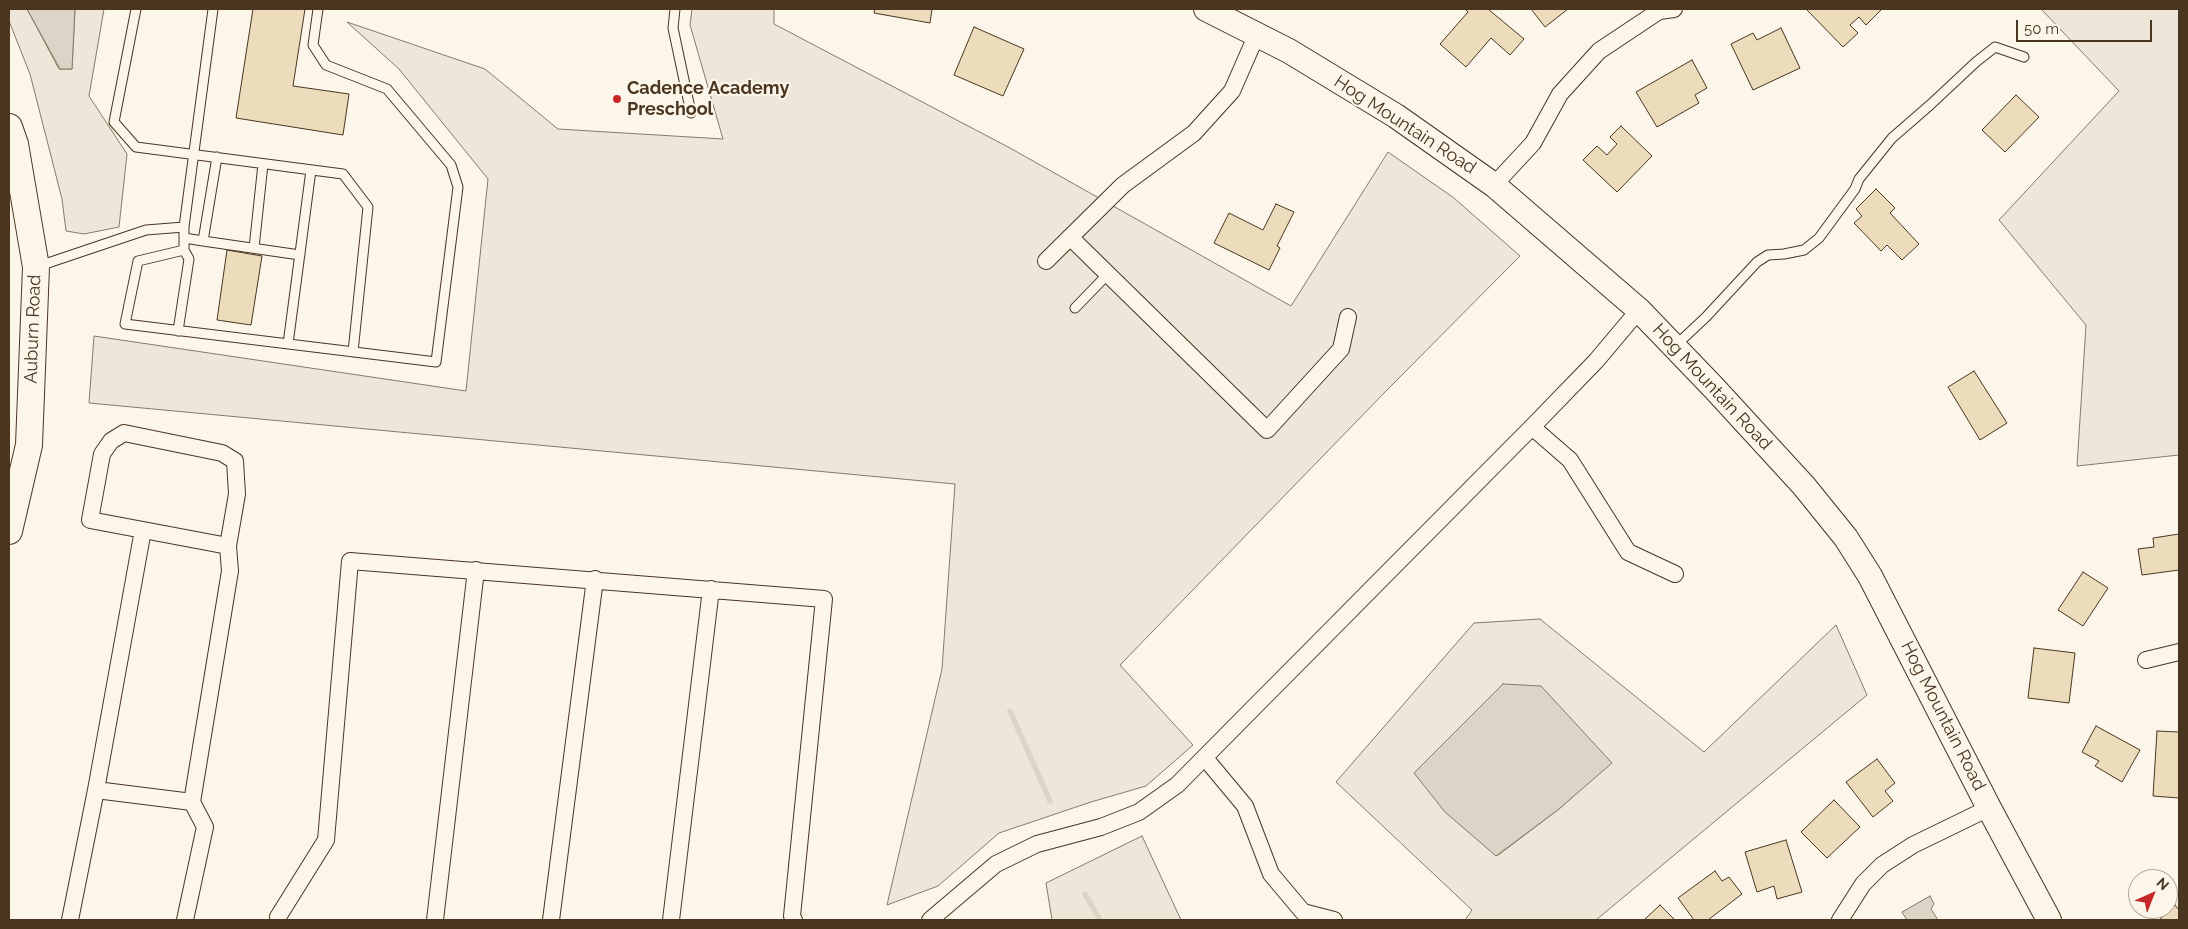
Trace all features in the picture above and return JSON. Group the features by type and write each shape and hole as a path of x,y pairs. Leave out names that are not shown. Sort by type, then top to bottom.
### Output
{"main road":[{"name":"Auburn Road","path":"9,127 15,144 36,267 29,446 9,531"}],"street":[{"name":"Hog Mountain Road","path":"1206,9 1257,34 1396,116 1494,185 1639,310 1804,486 1846,538 1880,592 1989,808 2049,920"},
{"path":"1494,185 1533,143 1560,94 1599,51 1663,10"},
{"path":"1046,260 1123,185 1194,133 1232,90 1257,34"},
{"path":"1070,237 1266,430 1341,350 1348,317"},
{"path":"930,920 996,864 1037,844 1101,827 1139,812 1177,785 1532,427 1596,361 1639,310"},
{"path":"1532,427 1570,460 1628,552 1675,574"},
{"path":"185,920 205,827 192,802 230,571 228,546 237,494 235,461 222,453 124,433 111,441 102,454 90,520 228,546"},
{"path":"70,920 96,790 143,530"},
{"path":"278,919 326,840 350,561 824,599 792,916 794,920"},
{"path":"435,920 476,570"},
{"path":"551,920 595,580"},
{"path":"671,920 711,589"},
{"path":"2146,660 2179,652"},
{"path":"1205,758 1245,806 1271,874 1303,912 1334,920"},
{"path":"96,790 192,802"},
{"path":"1840,920 1863,884 1882,865 1913,845 1989,808"}],"lane":[{"path":"136,9 114,122 136,147 343,174 368,207 352,352"},
{"path":"178,330 189,259 184,250 184,227 213,9"},
{"path":"184,250 138,261 125,324 436,362 458,187 450,165 387,90 326,65 314,45 318,9"},
{"path":"675,9 673,28 691,113"},
{"path":"1674,347 1706,317 1757,262 1768,255 1804,250 1818,238 1854,190 1859,179 1892,138 1976,62 1996,47 2024,57"},
{"path":"203,241 218,157"},
{"path":"254,248 263,164"},
{"path":"288,344 311,170"},
{"path":"36,267 146,230 184,227"},
{"path":"184,238 300,254"},
{"path":"1075,308 1108,274"}],"shaded area":[{"path":"9,9 27,9 59,69 72,69 75,9 104,9 89,96 127,154 119,227 84,234 66,231 62,199 30,74 9,21"},
{"path":"27,9 75,9 72,69 60,69"},
{"path":"692,9 774,9 774,24 1010,148 1291,306 1388,152 1454,198 1520,256 1120,665 1193,745 1146,786 1091,802 999,833 938,886 887,905 942,669 955,484 89,403 94,336 466,391 488,179 399,69 347,22 485,69 558,129 723,139 690,25"},
{"path":"2041,9 2179,9 2179,455 2077,466 2086,325 1999,220 2119,91"},
{"path":"1540,619 1704,752 1836,625 1867,695 1596,920 1465,920 1472,910 1336,782 1474,623","holes":["1503,684 1611,763 1559,809 1497,856 1465,723"]},
{"path":"1503,684 1541,686 1612,763 1559,809 1496,856 1445,812 1414,773"},
{"path":"1142,836 1181,920 1052,920 1046,883"},
{"path":"1930,896 1934,904 1931,909 1938,920 1907,920 1902,912"}],"building":[{"path":"253,9 305,9 293,86 349,94 343,135 236,118"},
{"path":"875,9 932,9 930,23 874,13"},
{"path":"1465,9 1488,9 1524,39 1510,55 1491,38 1466,67 1440,44 1468,12"},
{"path":"1531,9 1568,9 1545,27"},
{"path":"1806,9 1882,9 1866,25 1859,17 1850,25 1858,33 1843,47"},
{"path":"974,27 1024,49 1003,96 954,75"},
{"path":"1781,28 1800,68 1753,90 1731,44 1753,33 1757,40"},
{"path":"1692,60 1707,88 1695,95 1699,103 1657,127 1636,92"},
{"path":"2016,95 2039,117 2005,152 1982,130"},
{"path":"1621,126 1652,156 1617,192 1583,160 1597,146 1607,155 1617,144 1610,137"},
{"path":"1876,189 1895,208 1890,213 1919,244 1902,260 1887,245 1881,251 1854,223 1862,216 1856,209"},
{"path":"1276,204 1294,212 1277,246 1280,248 1269,270 1214,243 1229,213 1263,230"},
{"path":"227,250 262,256 251,325 217,320"},
{"path":"1974,371 2007,423 1980,440 1948,387"},
{"path":"2179,534 2179,570 2142,575 2138,549 2154,547 2153,538"},
{"path":"2083,572 2108,588 2083,626 2058,610"},
{"path":"2034,648 2075,653 2069,703 2028,698"},
{"path":"2096,726 2140,750 2122,782 2095,766 2099,761 2082,752"},
{"path":"2157,731 2179,732 2179,798 2153,796"},
{"path":"1877,759 1895,783 1885,791 1893,801 1873,817 1846,782"},
{"path":"1834,800 1860,827 1827,858 1801,832"},
{"path":"1786,840 1802,892 1777,899 1774,886 1757,892 1745,852"},
{"path":"1715,871 1722,881 1729,877 1742,894 1708,920 1694,920 1678,898"},
{"path":"1660,905 1675,920 1644,920"},
{"path":"2178,909 2179,910 2179,920 2159,920 2178,919"}],"waterway":[{"path":"1010,711 1050,801"},
{"path":"1085,894 1100,920"}],"place":[{"name":"Cadence Academy Preschool","path":"617,99"}]}
